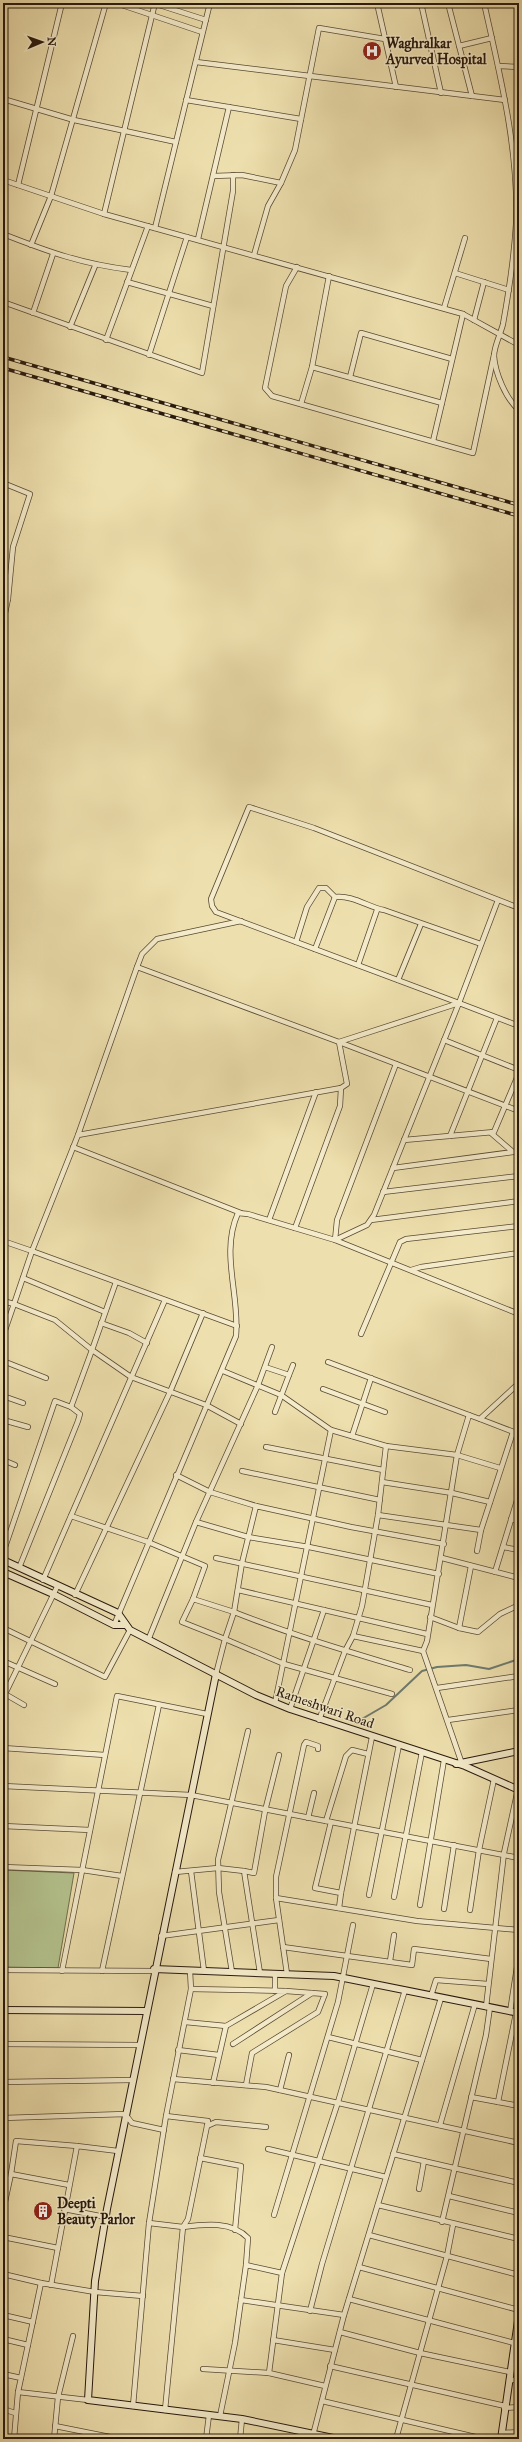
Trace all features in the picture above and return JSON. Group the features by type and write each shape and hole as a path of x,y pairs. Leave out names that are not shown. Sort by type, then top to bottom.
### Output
{"street":[{"path":"18,185 62,3"},
{"path":"31,245 51,196 74,120 106,3"},
{"path":"116,3 202,32"},
{"path":"155,228 210,3"},
{"path":"377,3 396,87"},
{"path":"421,3 441,93"},
{"path":"448,3 472,96"},
{"path":"297,267 286,286 265,388 272,396 472,453 494,355 501,334 509,290 516,225 517,182 505,100 484,3"},
{"path":"104,214 154,4 206,20"},
{"path":"254,255 268,206 281,183 295,150 319,28 384,39"},
{"path":"458,46 492,38"},
{"path":"196,62 505,100"},
{"path":"498,66 519,67"},
{"path":"3,99 74,120 176,142"},
{"path":"186,100 301,119"},
{"path":"198,240 229,107"},
{"path":"519,109 519,122"},
{"path":"508,121 518,119"},
{"path":"3,302 202,373 222,246 233,191 233,175"},
{"path":"213,176 242,175 281,183"},
{"path":"3,180 104,214 463,314 519,345"},
{"path":"106,340 148,226"},
{"path":"3,234 53,254 95,266 132,270"},
{"path":"149,355 187,237"},
{"path":"444,308 465,238"},
{"path":"33,313 53,254"},
{"path":"70,327 95,266"},
{"path":"455,273 509,290"},
{"path":"300,404 312,367 330,276"},
{"path":"127,282 168,296 213,306"},
{"path":"474,320 484,282"},
{"path":"433,441 463,314"},
{"path":"350,377 361,333 452,359"},
{"path":"494,355 501,384 514,405 519,410"},
{"path":"312,367 442,403"},
{"path":"3,482 30,494 13,547 3,623"},
{"path":"519,908 314,828 249,807 211,900 212,906 216,912 519,1026"},
{"path":"296,942 308,907 319,888 326,888 335,896 346,896 377,910 384,910 481,944"},
{"path":"315,949 335,896"},
{"path":"335,1240 367,1225 371,1220 459,1003 498,900"},
{"path":"358,965 377,910"},
{"path":"3,1336 22,1278 78,1135 142,954 157,939 240,921"},
{"path":"398,980 421,924"},
{"path":"137,968 340,1042 519,1112"},
{"path":"340,1042 459,1003"},
{"path":"450,1136 497,1018"},
{"path":"404,1140 491,1133 496,1128 519,1071 444,1040"},
{"path":"78,1135 341,1088 347,1084 340,1042"},
{"path":"335,1240 337,1220 396,1064"},
{"path":"296,1228 340,1106 341,1088"},
{"path":"269,1220 316,1092"},
{"path":"393,1168 513,1152 491,1133"},
{"path":"73,1147 243,1213 335,1240 519,1314"},
{"path":"383,1192 519,1176"},
{"path":"371,1220 519,1201"},
{"path":"114,1625 176,1475 206,1405 223,1370 236,1336 237,1326 230,1275 231,1243 234,1223 238,1213 243,1213"},
{"path":"361,1334 390,1262 400,1242 406,1239 519,1226"},
{"path":"3,1241 237,1326"},
{"path":"411,1270 421,1267 519,1253"},
{"path":"22,1278 105,1312"},
{"path":"71,1407 116,1282"},
{"path":"43,1580 165,1300"},
{"path":"3,1301 55,1320 92,1350 131,1377 206,1405 241,1424"},
{"path":"75,1595 170,1392 203,1313"},
{"path":"101,1323 129,1333 147,1343"},
{"path":"149,1638 184,1557 196,1522 258,1385 272,1347"},
{"path":"3,1360 46,1378"},
{"path":"328,1362 519,1434"},
{"path":"275,1412 294,1364"},
{"path":"264,1367 289,1375"},
{"path":"223,1370 281,1395 331,1430 386,1446 458,1455 500,1468"},
{"path":"352,1436 371,1378"},
{"path":"480,1419 519,1383"},
{"path":"323,1389 386,1412"},
{"path":"3,1396 23,1403"},
{"path":"3,1553 55,1401 71,1407 80,1414 78,1421 19,1568"},
{"path":"469,1415 458,1455 442,1558 423,1651 427,1667 437,1688 448,1720 459,1762 519,1751"},
{"path":"3,1420 28,1427"},
{"path":"276,1703 309,1547 331,1430"},
{"path":"477,1551 481,1530 512,1432"},
{"path":"319,1720 345,1651 353,1636 358,1617 365,1588 378,1515 386,1446"},
{"path":"266,1447 383,1470"},
{"path":"3,1460 15,1465"},
{"path":"242,1471 380,1500"},
{"path":"176,1475 210,1492 256,1506 444,1544"},
{"path":"382,1482 452,1492 490,1502"},
{"path":"495,1572 519,1494"},
{"path":"88,2400 95,2292 105,2217 207,1714 225,1639 234,1612 242,1563 256,1506"},
{"path":"378,1515 481,1530"},
{"path":"71,1516 148,1542 205,1566 193,1599 182,1622 284,1664 392,1694"},
{"path":"511,1519 519,1521"},
{"path":"196,1522 248,1537 309,1547 439,1574"},
{"path":"503,1547 519,1550"},
{"path":"216,1558 365,1588 432,1605"},
{"path":"442,1558 519,1578"},
{"path":"4,1562 118,1614 128,1628"},
{"path":"459,1628 471,1566"},
{"path":"3,1572 54,1594 114,1625 128,1628"},
{"path":"24,1705 4,1695 57,1587"},
{"path":"238,1590 427,1634"},
{"path":"193,1599 234,1612 290,1634 315,1639 345,1651 410,1670"},
{"path":"430,1617 459,1628 478,1632 500,1614 519,1605"},
{"path":"290,1709 324,1610"},
{"path":"3,1628 105,1677 128,1628"},
{"name":"Rameshwari Road","path":"128,1628 216,1674 290,1709 319,1720 444,1760 459,1762 518,1790"},
{"path":"353,1636 423,1651"},
{"path":"3,1661 55,1684"},
{"path":"437,1688 519,1676"},
{"path":"62,1971 117,1696 207,1714"},
{"path":"102,1971 159,1705"},
{"path":"448,1720 519,1710"},
{"path":"232,1972 219,1892 218,1868 230,1802 248,1731"},
{"path":"339,1908 372,1737"},
{"path":"287,1974 276,1898 276,1877 304,1745 306,1742 312,1742 318,1746 318,1749"},
{"path":"369,1895 399,1745"},
{"path":"3,1748 105,1755"},
{"path":"341,1893 315,1888 328,1822 346,1756 352,1750 368,1754"},
{"path":"394,1897 422,1752"},
{"path":"175,1872 218,1868 254,1873 265,1811 279,1755"},
{"path":"420,1906 444,1760"},
{"path":"470,1910 479,1850 494,1779"},
{"path":"3,1786 98,1789 191,1795 230,1802 265,1811 406,1835 519,1858"},
{"path":"442,2222 464,2131 488,2007 488,1984 504,1855 518,1790"},
{"path":"308,1818 314,1792"},
{"path":"3,1826 90,1830"},
{"path":"444,1909 454,1844"},
{"path":"3,1867 82,1870 122,1876"},
{"path":"191,1871 204,1971"},
{"path":"244,1872 260,1973"},
{"path":"276,1898 417,1921 519,1930"},
{"path":"161,1936 279,1920"},
{"path":"274,2215 328,2037 344,1978 346,1955 353,1925"},
{"path":"390,1961 394,1935"},
{"path":"283,1947 412,1965 414,1950 491,1959"},
{"path":"498,2102 515,2012 519,1954"},
{"path":"3,1970 204,1971 344,1978 515,2012"},
{"path":"133,2406 149,2223 166,2116 191,1989 190,1971"},
{"path":"275,1974 275,1991"},
{"path":"431,1996 436,1980 488,1984"},
{"path":"268,2373 282,2273 338,2102 373,1984"},
{"path":"191,1989 286,1991 325,1994 318,2012 252,2053 246,2085"},
{"path":"310,2311 405,1990"},
{"path":"185,2022 226,2026 286,1991"},
{"path":"233,2044 312,1993"},
{"path":"313,2436 344,2315 441,1998"},
{"path":"440,2125 475,2004"},
{"path":"3,2018 4,2010 146,2011"},
{"path":"213,2083 218,2055 226,2026"},
{"path":"328,2037 422,2060"},
{"path":"3,2044 140,2045"},
{"path":"178,2050 218,2055"},
{"path":"280,2090 289,2055"},
{"path":"173,2079 246,2085 310,2095 519,2143"},
{"path":"3,2082 132,2080"},
{"path":"471,2097 519,2106"},
{"path":"3,2118 125,2114"},
{"path":"125,2114 132,2123 164,2130"},
{"path":"165,2410 183,2227 188,2219 208,2120 166,2116"},
{"path":"207,2126 213,2122 266,2128"},
{"path":"3,2211 16,2141 118,2151"},
{"path":"51,2285 77,2146"},
{"path":"268,2149 351,2170 386,2177"},
{"path":"393,2154 455,2167 519,2183"},
{"path":"200,2158 241,2166 235,2230"},
{"path":"419,2189 424,2161"},
{"path":"11,2174 69,2185"},
{"path":"449,2196 519,2213"},
{"path":"378,2205 442,2222 519,2239"},
{"path":"64,2209 105,2217"},
{"path":"149,2223 183,2227 221,2225 235,2230 240,2230 248,2238 241,2300 230,2369 220,2416"},
{"path":"396,2439 438,2290 447,2256 453,2224"},
{"path":"369,2235 519,2275"},
{"path":"3,2237 58,2248"},
{"path":"246,2265 282,2273"},
{"path":"359,2267 438,2290 519,2310"},
{"path":"3,2274 51,2285 95,2292 142,2296"},
{"path":"14,2439 18,2392 41,2283"},
{"path":"349,2299 428,2322 514,2343"},
{"path":"241,2300 278,2304 310,2311 344,2315"},
{"path":"3,2314 33,2322"},
{"path":"519,2314 504,2407 502,2436 519,2432"},
{"path":"340,2332 420,2354 510,2372"},
{"path":"54,2439 58,2397 73,2336"},
{"path":"3,2338 28,2345"},
{"path":"273,2340 335,2350"},
{"path":"330,2366 504,2407 519,2407"},
{"path":"203,2370 230,2369 268,2373 325,2386"},
{"path":"3,2374 21,2378"},
{"path":"509,2380 519,2380"},
{"path":"18,2392 242,2419 313,2436 338,2439"},
{"path":"322,2401 484,2439"},
{"path":"3,2409 16,2413"},
{"path":"206,2439 209,2415"},
{"path":"240,2439 242,2419"},
{"path":"55,2426 120,2439"}],"green space":[{"path":"3,1870 74,1873 58,1968 3,1967"}],"waterway":[{"path":"355,1723 386,1705 422,1671 437,1667 466,1665 489,1669 516,1660 519,1656"}],"railway":[{"path":"3,357 519,505"},
{"path":"3,368 519,516"}],"place":[{"name":"Waghralkar Ayurved Hospital","path":"372,51"},
{"name":"Deepti Beauty Parlor","path":"43,2211"}]}
